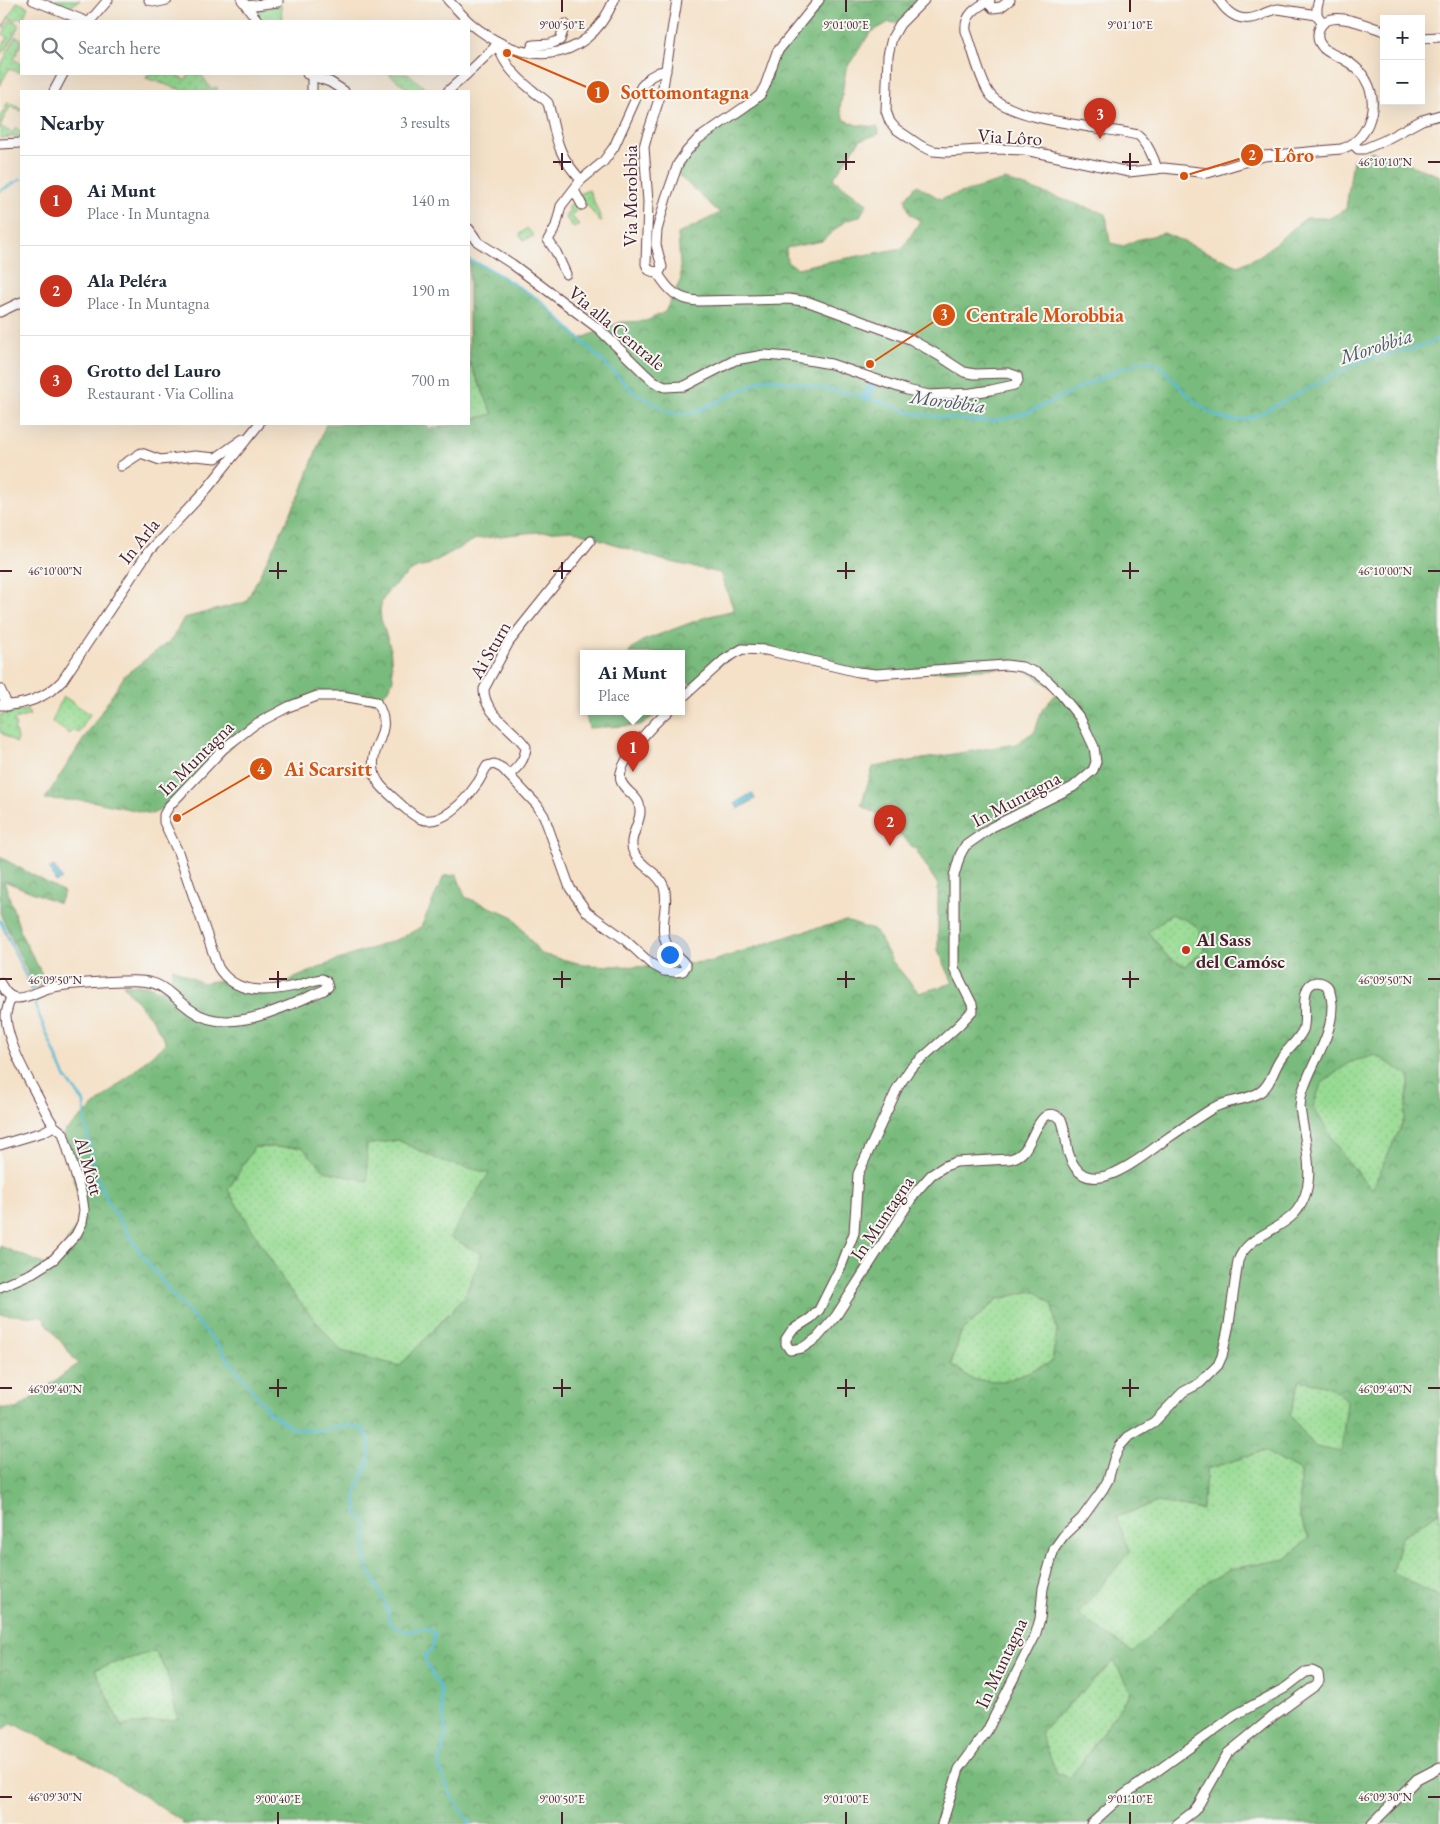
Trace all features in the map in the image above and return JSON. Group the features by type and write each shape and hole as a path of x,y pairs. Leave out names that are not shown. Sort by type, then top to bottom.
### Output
{"street":[{"path":"33,0 83,20"},
{"path":"91,20 108,0"},
{"path":"150,0 158,2 168,0"},
{"path":"448,0 466,20"},
{"path":"470,23 498,42 529,53 555,52 569,49 582,42 598,28 614,0"},
{"name":"Via Morobbia","path":"656,272 648,270 646,264 648,192 644,147 646,136 659,102 666,71 677,0"},
{"path":"656,272 662,267 656,241 658,223 678,164 698,139 760,95 777,52 819,0"},
{"name":"Via Lôro","path":"924,0 897,28 890,44 886,111 890,122 896,129 921,146 939,152 997,149 1025,150 1123,171 1136,172 1157,169 1212,173 1264,156 1341,149 1353,144 1358,149 1364,150 1383,142 1422,120 1440,115"},
{"path":"1010,0 998,8 992,7 989,1 970,15 966,24 966,31 986,86 993,98 1014,111 1138,136 1142,139 1157,169"},
{"path":"1219,0 1227,10 1243,19 1250,19 1273,10 1317,15"},
{"path":"1319,0 1317,15 1323,23"},
{"path":"245,3 278,1"},
{"path":"245,3 257,20"},
{"path":"1353,144 1364,132 1369,120 1373,101 1371,88 1357,68 1322,46 1318,35 1319,27 1330,18 1337,18 1380,30"},
{"path":"529,53 533,45 550,44 560,40 565,24"},
{"path":"1425,38 1440,36"},
{"path":"470,71 498,42"},
{"path":"498,42 501,55 516,76 548,103 557,145 571,169 582,180"},
{"path":"566,274 548,238 556,226 561,206 582,180 603,162 614,147 641,87 650,77 659,72 666,71"},
{"path":"55,90 62,75"},
{"path":"312,90 310,75 330,82 342,90"},
{"path":"449,90 466,75"},
{"path":"0,144 20,143"},
{"path":"574,190 582,205"},
{"name":"Via alla Centrale","path":"470,230 478,242 512,264 599,329 654,382 665,387 685,386 735,360 764,355 831,364 907,390 929,395 991,390 1014,385 1018,381 1017,376 1012,373 975,374 964,372 910,339 809,302 789,299 690,300 672,293 656,272"},
{"path":"0,312 20,302"},
{"name":"In Arla","path":"4,706 20,705 29,702 53,690 62,681 148,552 206,490 258,425"},
{"path":"121,466 141,453 160,460 195,456 216,458 236,443 248,437"},
{"name":"Ai Sturn","path":"509,775 523,761 526,747 489,707 484,698 484,690 509,642 590,541"},
{"name":"In Muntagna","path":"685,695 724,660 742,649 766,650 858,672 876,674 1006,665 1022,667 1048,681 1080,718 1094,746 1096,756 1093,770 1073,787 992,827 965,846 960,855 954,876 954,968 972,1004 973,1010 910,1069 894,1093 858,1174 854,1228 847,1253 818,1310 811,1318 792,1330 787,1336 786,1344 790,1350 802,1348 818,1338 836,1316 915,1193 937,1171 956,1162 1016,1157 1028,1146 1042,1119 1051,1115 1060,1117 1063,1122 1067,1152 1081,1173 1086,1176 1096,1176 1124,1169 1214,1108 1226,1102 1248,1097 1262,1091 1268,1084 1279,1061 1291,1049 1303,1029 1305,997 1309,987 1313,983 1318,982 1326,986 1331,1000 1330,1025 1300,1101 1309,1166 1309,1179 1305,1195 1294,1215 1255,1240 1241,1254 1238,1261 1224,1347 1215,1369 1200,1383 1183,1392 1154,1422 1124,1440 1117,1452 1103,1489 1082,1518 1056,1545 1043,1588 1037,1631 987,1731 959,1769 942,1824"},
{"path":"0,689 4,706"},
{"name":"In Muntagna","path":"11,997 23,997 46,989 143,980 164,987 192,1011 206,1017 226,1021 244,1020 260,1016 328,987 326,981 322,978 297,986 253,990 229,982 218,967 178,852 164,822 164,815 169,806 223,749 254,725 288,706 317,696 342,696 376,702 381,711 384,726 374,754 375,776 383,788 421,819 432,820 450,812 469,795 487,766 494,764 502,768 538,805 544,816 570,888 587,912 623,938 650,963 664,970 683,971 686,966 683,960 668,948 664,936 664,887 633,852 632,843 640,813 639,805 635,797 621,781 620,772 642,739 664,715"},
{"path":"0,983 11,997"},
{"name":"Al Mòtt","path":"0,1286 22,1278 54,1259 76,1235 82,1223 84,1210 82,1196 63,1133 54,1126 21,1064 10,1035 6,1014 11,997"},
{"path":"0,1144 43,1132 54,1126"},
{"path":"1091,1824 1121,1797 1228,1719 1279,1692 1306,1672 1312,1671 1318,1674 1319,1681 1316,1685 1228,1752 1199,1804 1194,1811 1177,1824"},
{"path":"1372,1824 1417,1779 1440,1767"}],"green space":[{"path":"56,0 80,0 69,8 53,2"},
{"path":"819,0 924,0 900,24 889,22 870,33 846,69 840,109 845,120 857,125 878,127 879,134 860,140 833,179 867,204 860,216 845,221 822,241 786,248 787,262 798,268 903,248 920,221 910,214 905,199 917,185 940,199 1005,180 1106,214 1110,243 1124,246 1136,240 1164,233 1238,266 1261,255 1306,218 1330,218 1346,209 1353,159 1372,151 1440,176 1440,1511 1401,1538 1392,1572 1440,1597 1440,1824 182,1824 183,1822 93,1763 12,1723 0,1732 0,1408 17,1409 78,1364 42,1317 0,1314 0,1246 46,1265 60,1253 83,1216 63,1133 166,1043 154,1022 123,985 145,985 173,994 170,982 173,968 202,983 220,980 262,992 335,961 401,938 421,927 444,876 457,875 465,897 512,916 541,954 586,965 651,967 713,961 801,932 846,921 876,931 892,961 919,993 953,983 938,950 938,885 916,850 879,816 861,805 873,767 1016,744 1035,731 1042,710 1058,692 1022,667 876,674 742,649 692,684 685,681 685,650 632,650 642,641 706,617 734,610 720,573 662,560 572,530 476,539 426,566 408,573 389,590 382,601 380,610 381,620 390,646 393,679 389,689 376,702 317,696 254,725 169,806 152,814 92,801 45,799 125,675 171,640 184,618 246,602 301,492 326,425 427,425 430,429 448,425 470,425 470,420 493,414 470,363 470,260 488,268 540,300 580,339 621,322 646,321 665,312 681,279 678,234 720,213 675,172 687,151 754,100 774,58","holes":["1171,914 1191,922 1195,926 1201,935 1204,950 1185,966 1168,957 1148,932","1376,1055 1410,1077 1404,1120 1372,1189 1345,1159 1313,1107 1321,1084 1350,1062","398,1140 441,1161 489,1173 450,1237 482,1254 465,1296 400,1366 341,1351 288,1288 228,1190 254,1147 302,1147 325,1171 368,1181 366,1145","1032,1291 1038,1293 1052,1304 1057,1331 1052,1362 1006,1381 973,1380 951,1364 961,1332 998,1299","1300,1380 1329,1386 1347,1401 1341,1452 1315,1447 1290,1415","1264,1451 1300,1471 1300,1518 1309,1538 1286,1559 1230,1569 1199,1587 1133,1653 1078,1614 1130,1551 1116,1517 1158,1502 1202,1510 1207,1469","155,1651 166,1670 178,1719 121,1726 95,1669","1114,1661 1131,1692 1071,1777 1057,1774 1040,1732"]},
{"path":"17,2 28,7 23,19 18,17 16,20 9,17 4,28 0,26 0,24 4,25"},
{"path":"281,5 282,20 260,20 257,16 257,12 260,9"},
{"path":"11,19 19,25 6,50 3,50 0,55 0,48 8,38 3,34"},
{"path":"16,36 20,38 20,46 14,59 20,63 20,73 9,69 0,85 0,67"},
{"path":"148,75 178,75 185,80 189,75 202,75 211,89 218,88 217,90 182,90 146,78"},
{"path":"390,75 410,75 427,90 409,90"},
{"path":"8,102 20,108 20,111 10,106 0,126 0,117"},
{"path":"0,126 12,133 16,128 20,130 20,136 0,138"},
{"path":"589,190 602,221 600,222 579,194"},
{"path":"575,202 579,203 581,207 571,215 579,225 574,228 565,217 569,211 569,206"},
{"path":"527,228 534,236 524,240 519,235"},
{"path":"470,363 493,414 470,420"},
{"path":"63,696 90,714 79,733 73,730 70,734 52,722"},
{"path":"27,710 30,715 14,720 16,743 0,732 0,715"},
{"path":"586,715 656,715 640,725 589,728"},
{"path":"0,857 64,892 59,903 4,881 22,936 41,972 45,984 33,988 0,913"},
{"path":"1171,914 1191,922 1201,935 1204,950 1185,966 1168,957 1148,932"},
{"path":"1376,1055 1410,1076 1404,1120 1372,1190 1345,1159 1313,1107 1321,1084 1350,1062"},
{"path":"398,1140 441,1161 490,1173 450,1237 482,1254 465,1296 400,1366 341,1351 288,1288 228,1190 254,1147 302,1147 325,1171 367,1181 366,1145"},
{"path":"1032,1291 1052,1303 1057,1331 1052,1362 1006,1381 973,1380 951,1364 961,1332 998,1299"},
{"path":"1300,1380 1329,1386 1347,1401 1341,1453 1315,1447 1290,1415"},
{"path":"1264,1451 1300,1471 1300,1518 1309,1538 1286,1559 1230,1569 1199,1587 1133,1653 1077,1614 1130,1551 1116,1517 1158,1502 1201,1510 1207,1469"},
{"path":"1440,1511 1440,1597 1392,1573 1401,1538"},
{"path":"155,1651 166,1670 178,1719 121,1726 95,1669"},
{"path":"1114,1661 1131,1692 1071,1777 1057,1774 1040,1732"}],"water":[{"path":"752,793 755,799 738,809 735,803"},
{"path":"54,866 62,879 56,882 49,869"}],"waterway":[{"name":"Morobbia","path":"0,191 20,180"},
{"name":"Morobbia","path":"470,260 488,268 540,300 634,392 670,413 694,413 767,378 866,397 915,414 974,421 993,421 1027,413 1120,369 1147,361 1154,362 1160,366 1186,393 1206,410 1229,420 1241,420 1256,416 1363,360 1417,348 1440,338"},
{"path":"866,397 871,387"},
{"path":"0,920 28,981 39,1015 58,1061 66,1078 84,1102 85,1123 96,1174 108,1202 140,1252 175,1298 212,1338 269,1412 292,1428 319,1431 346,1425 363,1429 370,1442 369,1460 355,1495 357,1513 366,1523 365,1562 387,1607 389,1622 406,1632 424,1628 435,1633 432,1650 425,1655 427,1665 440,1687 446,1735 439,1766 450,1794 471,1824"}],"place":[{"name":"Sottomontagna","path":"507,53"},
{"name":"Grotto del Lauro","path":"1100,139"},
{"name":"Lôro","path":"1184,176"},
{"name":"Centrale Morobbia","path":"870,364"},
{"name":"Ai Munt","path":"633,772"},
{"name":"Ai Scarsitt","path":"177,818"},
{"name":"Ala Peléra","path":"890,846"},
{"name":"Al Sass del Camósc","path":"1186,950"}]}
